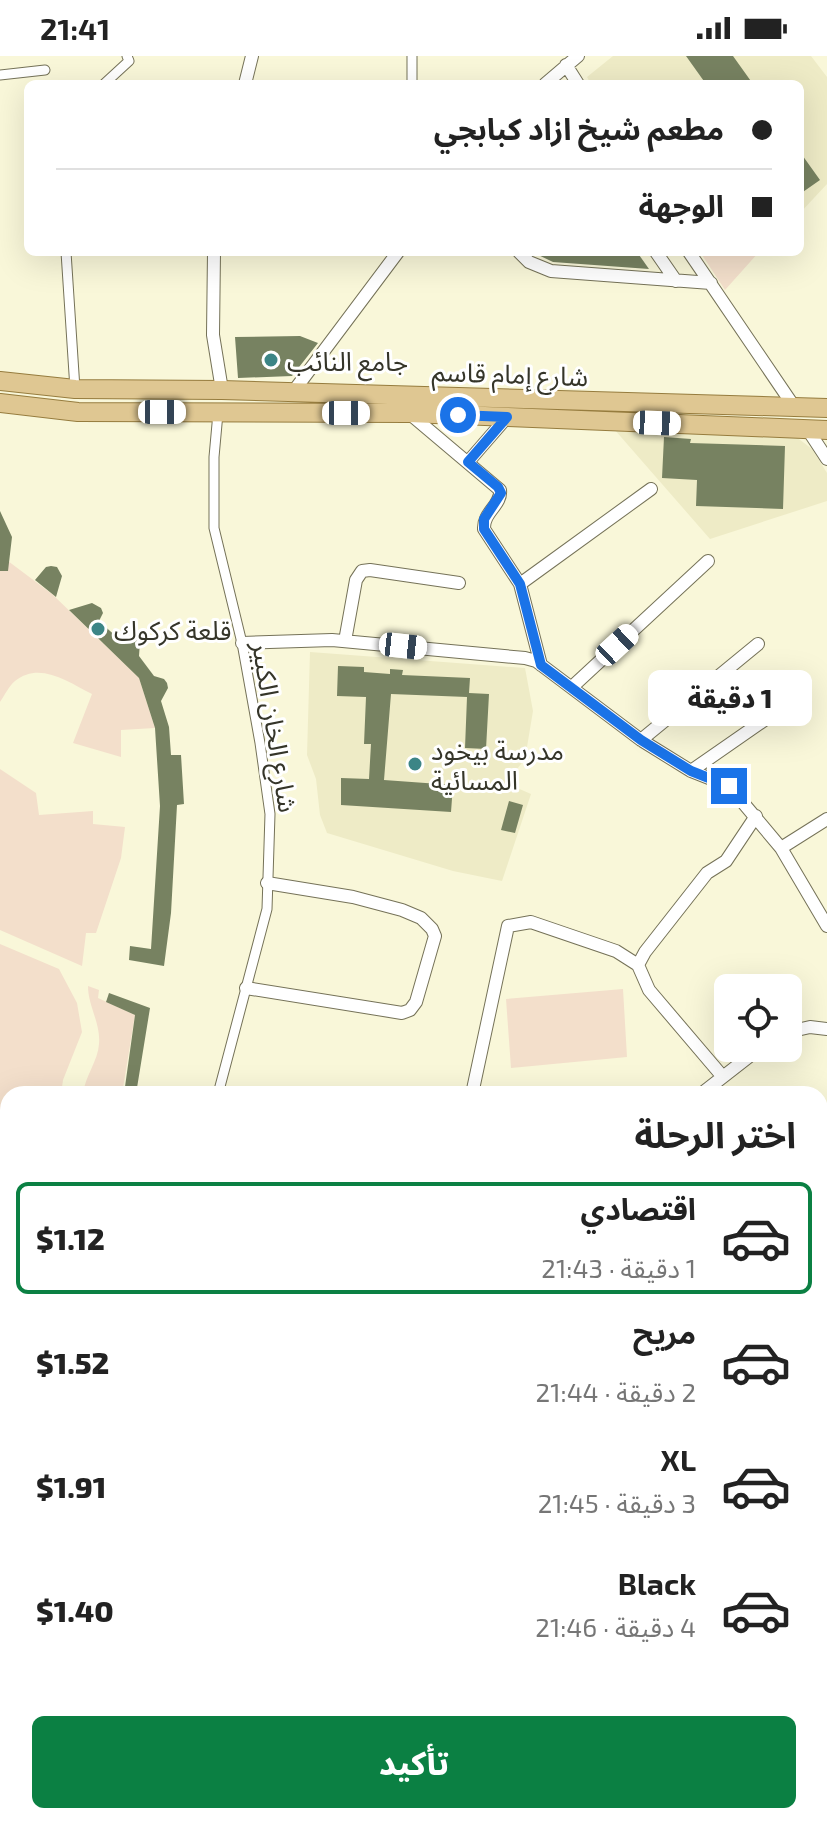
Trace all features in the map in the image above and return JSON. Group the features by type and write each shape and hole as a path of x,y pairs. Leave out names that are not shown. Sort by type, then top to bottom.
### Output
{"main road":[{"name":"شارع إمام قاسم","path":"0,381 75,389 222,390 827,408"},
{"name":"شارع إمام قاسم","path":"0,403 78,412 409,413 827,430"},
{"path":"795,408 808,430"}],"street":[{"path":"108,80 129,61 127,56"},
{"path":"246,80 252,56"},
{"path":"412,56 412,80"},
{"path":"549,80 578,56"},
{"path":"566,65 575,80"},
{"path":"0,75 45,70"},
{"path":"66,256 75,389"},
{"path":"214,256 213,335 222,390"},
{"path":"293,392 395,256"},
{"path":"523,256 529,262 551,271 711,283"},
{"path":"659,256 676,281"},
{"path":"692,256 795,408"},
{"name":"شارع الخان الكبير","path":"218,413 214,457 214,528 242,643 270,814 267,909 220,1086"},
{"path":"409,413 500,490 499,499 484,519 484,529 520,584 541,665"},
{"path":"468,462 507,417"},
{"path":"808,430 827,459"},
{"path":"520,584 651,489"},
{"path":"572,687 708,561"},
{"path":"345,641 356,580 362,571 459,583"},
{"path":"242,643 345,641 525,658 541,665 641,740 691,771 729,786 781,848 827,926"},
{"path":"641,740 758,644"},
{"path":"691,771 796,698"},
{"path":"638,965 707,873 726,861 756,816"},
{"path":"781,848 827,819"},
{"path":"246,988 402,1013 410,1010 416,1002 435,936 421,918 402,910 353,897 267,883"},
{"path":"474,1086 508,926 531,922 616,951 638,965 649,990 723,1077"},
{"path":"802,1029 827,1029"},
{"path":"711,1086 742,1062"}],"shaded area":[{"path":"613,56 811,56 827,77 827,184 804,209 804,80 589,80 587,77"},
{"path":"703,256 755,256 725,290"},
{"path":"614,429 795,436 812,449 827,473 827,501 710,539"},
{"path":"0,555 52,594 139,678 155,728 121,730 121,757 73,743 92,694 64,679 44,673 25,675 13,683 0,702"},
{"name":"مدرسة بيخود المسائية","path":"310,652 525,668 533,711 525,759 506,783 531,794 502,881 453,871 327,833 320,815 316,779 307,755"},
{"path":"0,769 36,793 39,815 93,811 93,824 125,827 121,858 96,933 86,933 82,966 0,930"},
{"path":"0,944 59,969 77,1003 82,1032 62,1086 0,1086"},
{"path":"88,986 99,990 98,998 135,1015 123,1086 85,1086 99,1044"},
{"path":"623,989 627,1057 511,1068 506,999"}],"building":[{"path":"686,56 733,56 750,80 703,80"},
{"path":"804,158 820,180 804,191"},
{"path":"540,256 640,256 649,269 553,262"},
{"name":"جامع النائب","path":"300,336 318,343 292,376 238,378 235,337"},
{"path":"664,437 691,439 690,443 785,446 783,509 696,506 697,480 662,478"},
{"path":"0,511 12,537 8,571 0,571"},
{"path":"46,567 57,567 62,576 56,597 35,580"},
{"path":"92,603 103,613 99,621 120,640 130,637 140,642 139,656 154,676 164,679 168,688 161,701 169,727 171,755 181,755 184,804 177,805 171,913 164,966 129,960 130,946 151,949 160,806 155,728 139,678 69,610"},
{"path":"338,666 364,667 364,672 390,674 390,669 403,670 402,675 470,678 469,693 489,694 486,749 465,748 467,697 391,694 384,780 453,785 451,812 341,805 341,778 369,779 371,744 364,744 366,697 337,696"},
{"path":"509,801 523,805 515,833 501,830"},
{"path":"109,993 150,1008 137,1086 125,1086 135,1015 106,1002"}],"place":[{"name":"جامع النائب","path":"271,360"},
{"name":"قلعة كركوك","path":"98,629"},
{"name":"مدرسة بيخود المسائية","path":"415,764"}],"route":[{"path":"458,415 507,417 468,462 501,493 484,519 484,529 520,584 528,605 541,665 641,740 691,771 729,786"}]}
